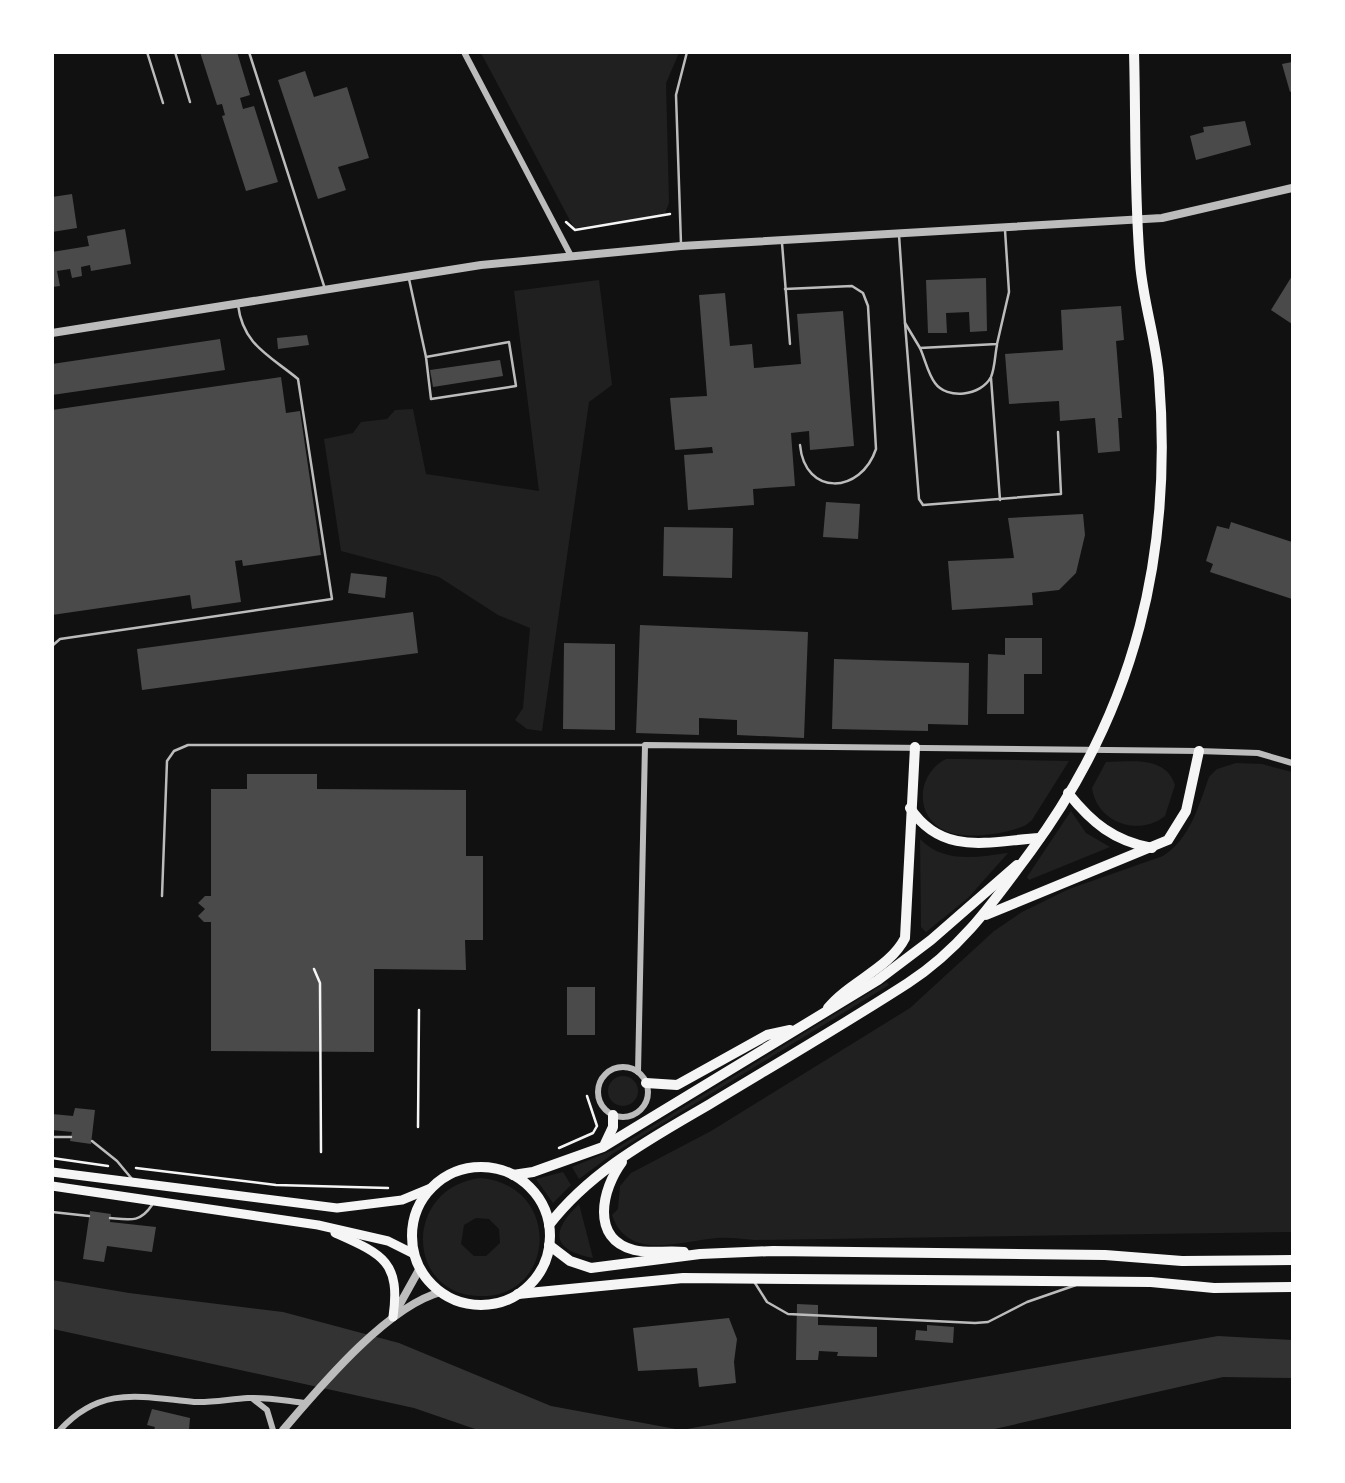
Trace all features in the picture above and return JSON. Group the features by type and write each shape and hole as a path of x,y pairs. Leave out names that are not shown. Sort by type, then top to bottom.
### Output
{"main road":[{"path":"549,1225 578,1190 631,1151 910,982 960,942 985,916 1040,838 1068,793 1113,705 1133,656 1147,606 1160,511 1159,376 1140,266 1134,52"},
{"path":"823,1014 837,997 896,951 905,938 915,747"},
{"path":"985,916 1168,840 1181,824 1199,751"},
{"path":"1068,793 1089,818 1108,833 1127,842 1152,848"},
{"path":"910,807 933,834 952,842 1040,838"},
{"path":"513,1175 533,1172 603,1147 823,1014 908,959 1028,855"},
{"path":"646,1083 677,1085 767,1035 801,1027"},
{"path":"603,1147 613,1127 613,1115"},
{"path":"631,1151 607,1185 603,1210 610,1231 630,1249 700,1254 1105,1255 1182,1261 1291,1258"},
{"path":"52,1172 337,1208 402,1200 431,1188 448,1175 469,1168 491,1168 513,1175 537,1197 549,1225 549,1245 537,1276 518,1294"},
{"path":"52,1186 317,1225 388,1241 414,1254"},
{"path":"431,1188 414,1219 414,1254 420,1268 440,1292 460,1302 482,1305 518,1294 683,1278 1151,1282 1214,1288 1293,1287"},
{"path":"317,1225 370,1248 387,1262 396,1285 393,1317"},
{"path":"549,1245 576,1265 591,1268 700,1254"}],"street":[{"path":"464,52 572,256"},
{"path":"52,333 238,305 408,275 681,246 1138,220 1194,213 1293,188"},
{"path":"638,1072 622,1068 607,1073 602,1080 599,1096 606,1110 613,1115 630,1116 643,1107 647,1099 646,1083 638,1072 645,745 1199,751 1258,753 1293,763"},
{"path":"393,1317 420,1268"},
{"path":"283,1430 306,1402 393,1317 412,1302 440,1292"},
{"path":"60,1430 83,1411 120,1396 164,1396 195,1402 251,1398 306,1402"},
{"path":"251,1398 267,1410 273,1430"}],"lane":[{"path":"146,52 163,103"},
{"path":"175,52 190,102"},
{"path":"249,52 325,289"},
{"path":"681,246 676,95 687,52"},
{"path":"1000,501 990,378 1009,292 1005,226"},
{"path":"899,232 919,499 923,505 1000,501 1061,494 1058,432"},
{"path":"782,240 790,344"},
{"path":"408,275 426,357 430,399 516,386 509,342 426,357"},
{"path":"785,289 852,286 863,293 868,306 876,449 871,464 858,476 841,483 825,483 811,476 802,460 800,444"},
{"path":"52,646 61,639 332,599 298,379 248,338 240,326 238,305"},
{"path":"905,323 920,348 934,382 943,391 960,395 977,389 990,378"},
{"path":"920,348 997,344"},
{"path":"162,896 167,761 174,751 188,746 645,745"},
{"path":"52,1137 71,1137"},
{"path":"92,1141 124,1168 134,1182"},
{"path":"110,1218 135,1221 145,1215 155,1200"},
{"path":"52,1212 89,1216"},
{"path":"751,1277 767,1303 788,1314 975,1323 988,1322 1027,1302 1087,1282"}],"path":[{"path":"562,216 575,230 679,213"},
{"path":"314,969 320,983 321,1152"},
{"path":"418,1127 419,1010"},
{"path":"559,1149 593,1133 597,1126 587,1096"},
{"path":"52,1158 276,1185 388,1188"}],"shaded area":[{"path":"481,53 679,53 666,83 669,203 664,216 574,228"},
{"path":"599,280 612,385 589,402 542,731 527,729 515,720 523,708 530,628 498,615 439,577 341,551 324,439 353,433 361,422 387,419 395,410 413,409 426,474 539,491 514,291"},
{"path":"946,759 1069,761 1032,820 1026,825 997,833 964,835 946,831 935,824 924,806 923,795 929,774"},
{"path":"1106,762 1146,762 1164,769 1175,785 1165,816 1155,822 1132,826 1110,818 1096,800 1092,788"},
{"path":"1236,763 1262,764 1292,772 1292,1232 755,1240 722,1238 657,1245 642,1244 630,1239 620,1230 612,1215 618,1209 620,1186 631,1173 711,1131 910,1008 994,931 1022,912 1069,889 1163,856 1187,831 1209,777 1217,769"},
{"path":"1071,811 1086,833 1110,847 1029,880 1027,877"},
{"path":"920,839 940,852 961,857 1008,853 968,898 926,932 921,927"},
{"path":"887,982 889,985 614,1153 579,1179 572,1167 613,1150"},
{"path":"623,1076 629,1077 637,1085 637,1097 629,1105 623,1106 617,1105 609,1097 608,1091 609,1085 617,1077"},
{"path":"563,1172 571,1185 553,1203 536,1179"},
{"path":"481,1178 508,1185 526,1200 537,1220 540,1241 535,1262 523,1280 505,1292 479,1296 455,1291 437,1278 427,1260 423,1240 427,1219 437,1200 455,1186","holes":["476,1218 489,1219 499,1229 500,1243 486,1256 474,1256 461,1244 464,1225"]},
{"path":"579,1204 593,1258 569,1250 560,1238 563,1223"},
{"path":"52,1280 129,1293 283,1312 399,1343 551,1406 681,1430 478,1430 414,1408 53,1329"},
{"path":"1218,1336 1292,1340 1292,1378 1223,1377 990,1430 681,1430"}],"building":[{"path":"200,52 237,52 250,95 240,98 243,109 254,106 278,182 246,191 222,116 225,115 222,104 217,105"},
{"path":"1292,62 1292,91 1290,92 1282,64"},
{"path":"305,71 314,97 347,87 369,158 338,167 346,190 318,199 278,80"},
{"path":"1245,121 1251,145 1196,160 1190,136 1204,132 1203,127"},
{"path":"72,194 77,228 52,232 52,197"},
{"path":"125,229 131,264 91,271 90,265 81,267 82,276 72,278 70,269 57,271 60,286 52,287 52,252 89,246 87,236"},
{"path":"1292,276 1292,324 1271,310"},
{"path":"986,278 987,331 970,332 969,312 946,313 947,333 928,333 926,280"},
{"path":"725,293 730,346 752,344 754,368 801,364 797,314 843,311 854,446 810,450 809,431 791,433 795,486 753,489 754,505 688,510 684,455 713,453 712,447 675,450 670,398 707,396 699,295"},
{"path":"1121,306 1124,340 1116,341 1122,418 1118,418 1120,451 1098,453 1095,418 1060,421 1059,401 1009,404 1005,354 1063,350 1061,310"},
{"path":"307,335 309,345 278,349 277,338"},
{"path":"220,339 225,370 52,395 52,364"},
{"path":"500,360 503,376 433,387 430,370"},
{"path":"281,377 286,413 300,411 321,555 243,566 242,560 235,561 241,602 192,609 190,595 52,615 52,410"},
{"path":"826,502 860,504 858,539 823,537"},
{"path":"1083,514 1085,535 1076,573 1059,590 1032,593 1033,605 952,610 948,561 1014,558 1008,518"},
{"path":"1231,522 1292,542 1292,599 1210,572 1213,564 1206,561 1217,526 1229,529"},
{"path":"664,527 733,528 732,578 663,576"},
{"path":"351,573 387,577 385,598 348,593"},
{"path":"413,612 418,653 142,690 137,649"},
{"path":"640,625 808,632 804,738 737,735 737,720 699,718 699,735 636,733"},
{"path":"1005,638 1042,638 1042,674 1024,674 1024,714 987,714 988,654 1005,655"},
{"path":"564,643 615,644 615,730 563,729"},
{"path":"834,659 969,663 968,725 928,724 928,731 832,729"},
{"path":"247,774 317,774 317,789 466,790 466,856 483,856 483,940 465,940 466,970 374,969 374,1052 211,1051 211,922 204,922 198,916 205,909 198,903 205,896 211,896 211,789 247,789"},
{"path":"567,987 595,987 595,1035 567,1035"},
{"path":"75,1108 95,1110 91,1144 70,1141 72,1132 52,1130 52,1114 73,1116"},
{"path":"90,1211 111,1214 110,1222 156,1227 152,1252 107,1246 104,1262 83,1259"},
{"path":"797,1304 818,1305 818,1325 877,1327 877,1357 837,1356 838,1352 819,1351 818,1360 796,1360"},
{"path":"729,1318 737,1339 734,1362 736,1383 699,1387 697,1368 638,1371 633,1328"},
{"path":"927,1325 954,1327 953,1343 915,1340 916,1330 927,1331"},
{"path":"152,1409 190,1418 189,1430 154,1430 155,1427 147,1425"}]}
